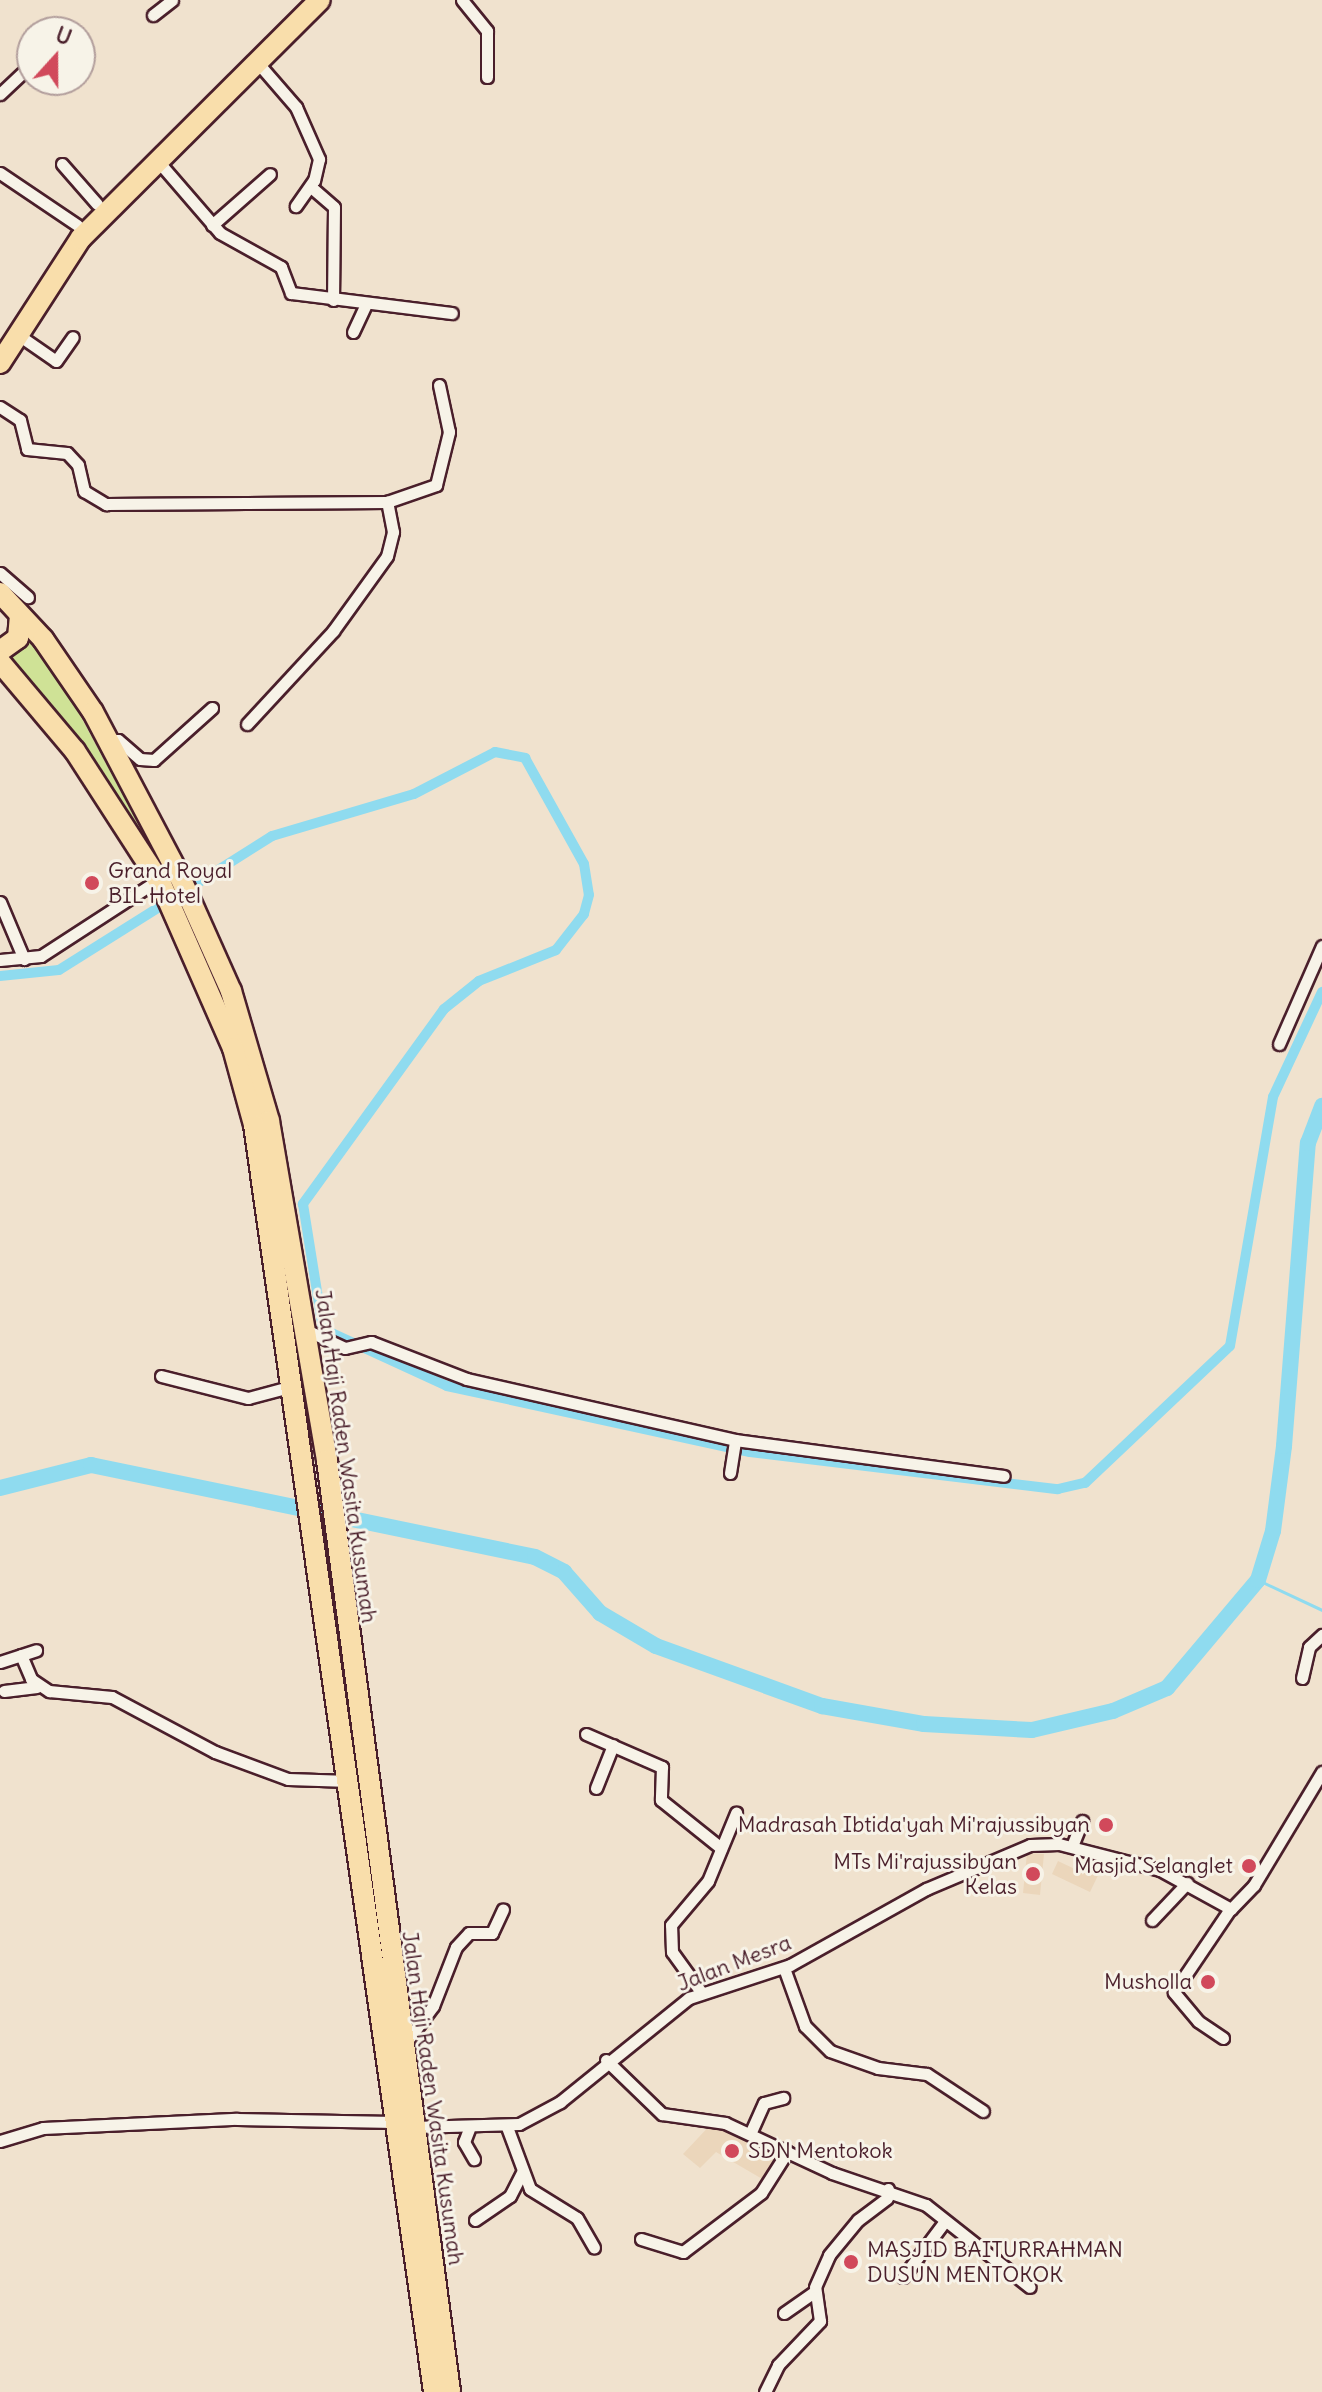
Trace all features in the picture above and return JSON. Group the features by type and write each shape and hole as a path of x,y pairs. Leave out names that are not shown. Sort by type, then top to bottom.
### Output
{"highway":[{"path":"8,340 70,251 304,0"},
{"path":"0,363 8,340 77,225 202,107 257,62 320,0"},
{"name":"Jalan Haji Raden Wasita Kusumah","path":"0,593 64,666 109,743 166,880"},
{"path":"0,651 18,638 20,617"},
{"name":"Jalan Haji Raden Wasita Kusumah","path":"0,662 75,751 183,906 262,1123 327,1460 332,1570 349,1781 410,2125"},
{"name":"Jalan Haji Raden Wasita Kusumah","path":"262,1123 294,1386 306,1460 332,1570 389,2020 401,2049 434,2392"},
{"name":"Jalan Haji Raden Wasita Kusumah","path":"422,2259 450,2392"}],"street":[{"path":"153,15 172,0"},
{"path":"462,0 487,31 487,77"},
{"path":"257,62 296,107 317,152 311,187 296,206"},
{"path":"0,94 16,79"},
{"path":"157,160 212,225 243,251 281,267 291,293 452,313"},
{"path":"62,164 97,204"},
{"path":"0,173 77,225"},
{"path":"212,225 270,174"},
{"path":"311,187 334,207 333,300"},
{"path":"353,332 366,304"},
{"path":"8,340 56,361 73,337"},
{"path":"0,407 20,420 27,449 67,453 78,465 84,491 106,504 387,502 436,485 449,432 439,385"},
{"path":"247,724 333,631 387,556 393,532 387,502"},
{"path":"0,573 28,597"},
{"path":"109,743 118,740 140,759 154,760 212,708"},
{"path":"0,960 24,959 55,949 166,880"},
{"path":"0,902 24,959"},
{"path":"1279,1044 1322,946"},
{"path":"303,1329 467,1379 735,1442 1004,1476"},
{"path":"161,1376 248,1398 294,1386"},
{"path":"730,1473 735,1442"},
{"path":"1302,1678 1309,1647 1322,1635"},
{"path":"0,1662 36,1650"},
{"path":"21,1655 37,1687"},
{"path":"4,1691 37,1687 112,1697 215,1752 288,1779 349,1781"},
{"path":"586,1734 662,1767 661,1800 721,1848"},
{"path":"596,1788 613,1745"},
{"path":"1223,2038 1198,2021 1174,1992 1230,1909 1254,1885 1322,1772"},
{"path":"701,1992 672,1952 669,1935 675,1917 708,1881 736,1813"},
{"path":"1072,1846 1082,1821"},
{"name":"Jalan Mesra","path":"0,2141 43,2128 237,2119 469,2129 507,2127 560,2102 606,2060 701,1992 784,1968 997,1856 1030,1845 1072,1846 1187,1883 1230,1909"},
{"path":"1152,1920 1187,1883"},
{"path":"401,2049 433,2006 456,1947 469,1933 492,1933 503,1909"},
{"path":"784,1968 805,2026 830,2051 878,2068 927,2074 983,2111"},
{"path":"606,2060 662,2114 709,2119 926,2205 1030,2287"},
{"path":"750,2134 764,2103 783,2098"},
{"path":"507,2127 522,2172 537,2196 577,2218 594,2247"},
{"path":"469,2129 464,2142 474,2159"},
{"path":"641,2239 683,2252 761,2193 787,2152"},
{"path":"475,2220 510,2196 522,2172"},
{"path":"784,2313 815,2291 829,2255 858,2220 887,2198 888,2189"},
{"path":"903,2277 945,2221"},
{"path":"765,2392 778,2365 818,2326 823,2309 815,2291"}],"shaded area":[{"path":"1092,1852 1106,1859 1090,1892 1052,1874 1058,1861 1081,1872"},
{"name":"MTs Mi'rajussibyan Kelas","path":"1027,1853 1044,1854 1040,1895 1023,1893"},
{"name":"SDN Mentokok","path":"714,2121 778,2150 764,2180 716,2152 700,2168 683,2154"}],"green space":[{"path":"25,633 64,685 170,884 7,657"}],"waterway":[{"path":"185,891 272,836 414,794 495,752 525,758 584,864 589,895 584,914 556,950 479,981 444,1009 303,1204 323,1329 447,1386 750,1452 1058,1489 1085,1483 1230,1346 1273,1097 1322,992"},
{"path":"0,976 59,970 172,899"},
{"path":"0,1488 91,1465 535,1557 564,1572 600,1613 656,1646 822,1706 924,1724 1032,1730 1113,1711 1167,1688 1258,1580 1273,1531 1284,1446 1308,1143 1322,1106"},
{"path":"1258,1580 1322,1610"}],"place":[{"name":"Grand Royal BIL Hotel","path":"92,883"},
{"name":"Madrasah Ibtida'yah Mi'rajussibyan","path":"1106,1825"},
{"name":"Masjid Selanglet","path":"1249,1866"},
{"name":"MTs Mi'rajussibyan Kelas","path":"1033,1874"},
{"name":"Musholla","path":"1208,1982"},
{"name":"SDN Mentokok","path":"732,2151"},
{"name":"MASJID BAITURRAHMAN DUSUN MENTOKOK","path":"851,2262"}]}
